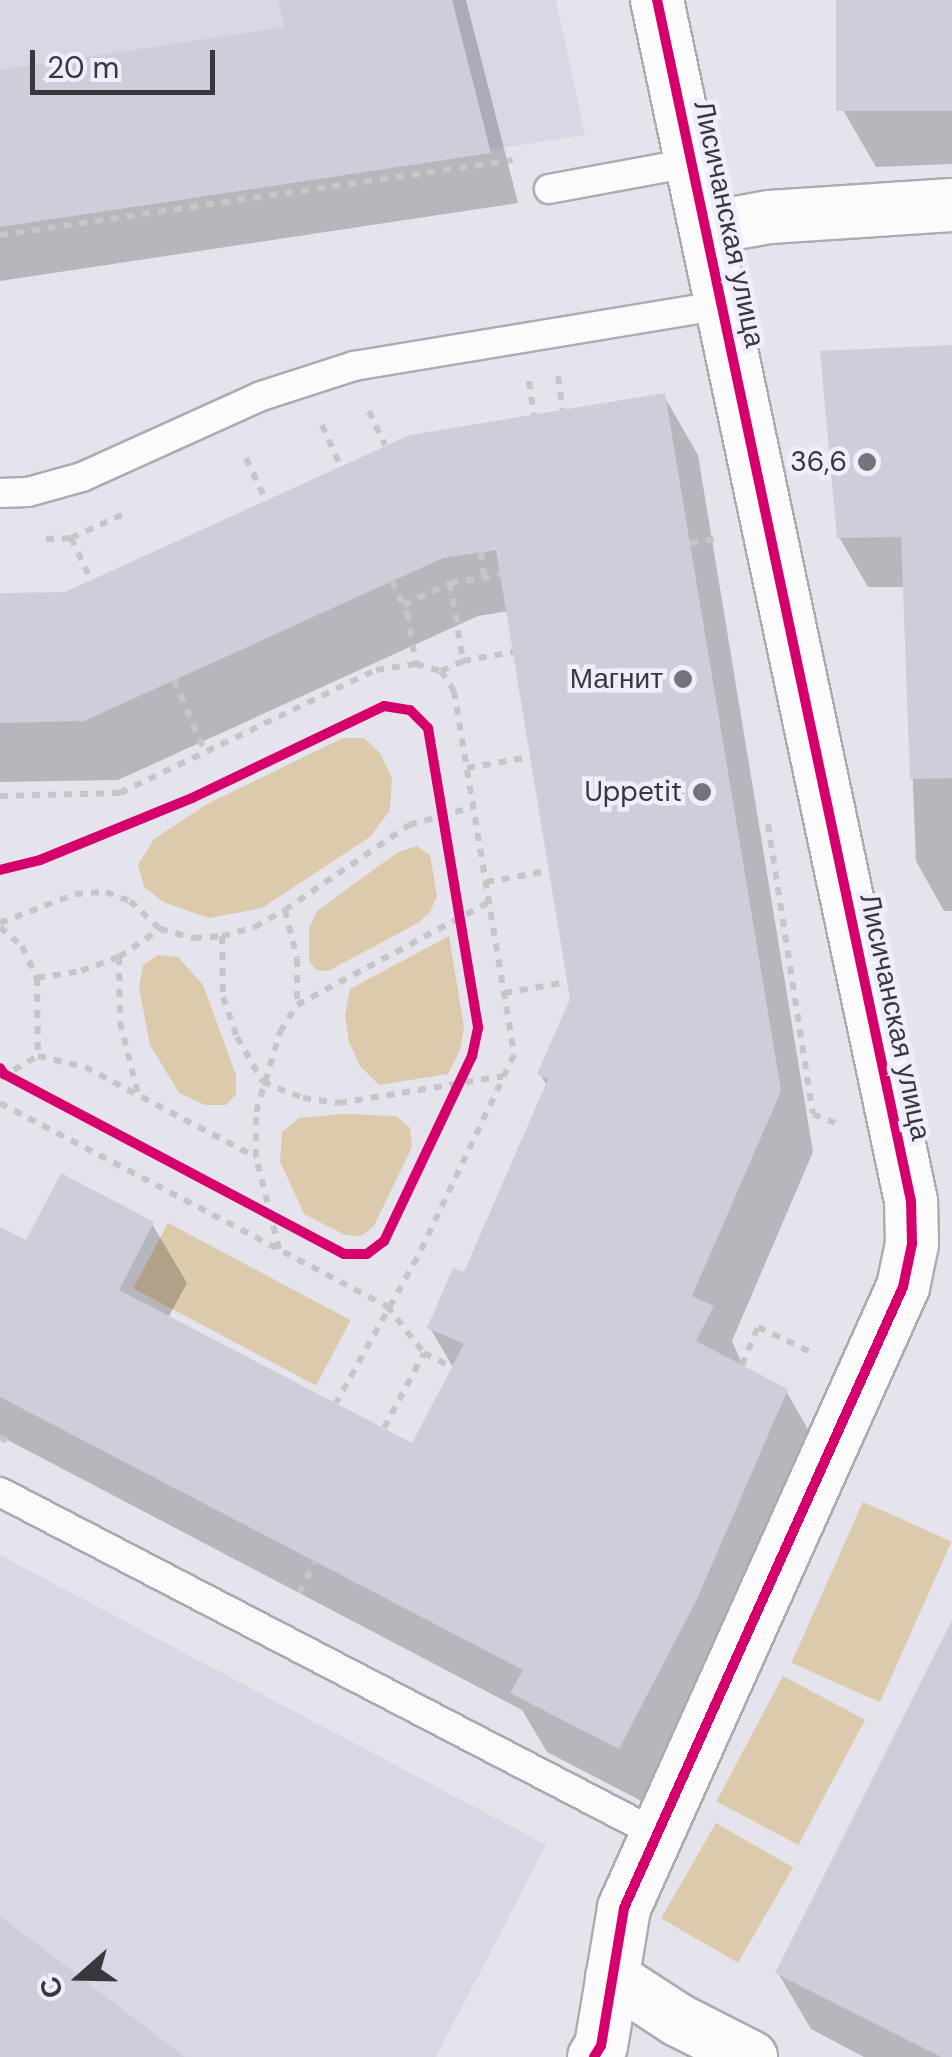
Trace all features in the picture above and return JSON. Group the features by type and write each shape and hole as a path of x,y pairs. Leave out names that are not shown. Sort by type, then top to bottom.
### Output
{"street":[{"name":"Лисичанская улица","path":"594,2057 601,2046 624,1908 902,1287 912,1244 911,1201 694,162 656,0"},
{"path":"708,228 770,217 952,206"},
{"path":"612,1977 678,2020 751,2057"}],"lane":[{"path":"549,189 694,162"},
{"path":"0,493 28,492 82,477 261,396 354,366 724,306"},
{"path":"0,1492 658,1834"}],"path":[{"path":"0,234 529,158"},
{"path":"556,366 563,410"},
{"path":"527,370 534,415"},
{"path":"378,398 366,404 385,446"},
{"path":"306,431 336,417"},
{"path":"322,424 340,467"},
{"path":"228,466 261,452"},
{"path":"246,458 266,501"},
{"path":"36,539 71,538 141,506"},
{"path":"71,538 91,580"},
{"path":"481,552 484,577"},
{"path":"403,604 450,583 500,575"},
{"path":"392,581 403,604 416,664"},
{"path":"450,583 463,660"},
{"path":"0,796 120,793 376,670 416,664 441,670 463,660 513,652"},
{"path":"336,1402 417,1258 514,1054 454,691 441,670"},
{"path":"174,680 205,752"},
{"path":"467,768 530,757"},
{"path":"440,796 445,831"},
{"path":"38,1056 37,978 22,946 0,925 75,894 106,892 130,901 160,930 194,938 222,936 256,926 285,910 409,825 442,813 473,808"},
{"path":"768,817 767,837 813,1114 850,1130"},
{"path":"486,882 548,871"},
{"path":"457,900 462,936"},
{"path":"280,1250 256,1157 256,1112 262,1082 278,1050 280,1032 297,1005 489,902"},
{"path":"285,910 297,959 297,1005"},
{"path":"37,978 81,971 119,957 160,930"},
{"path":"222,936 223,997 237,1037 262,1082 302,1098 339,1102 504,1076"},
{"path":"119,957 120,1022 138,1095"},
{"path":"504,993 567,982"},
{"path":"1,1074 38,1056 85,1067 256,1157"},
{"path":"451,1101 466,1070"},
{"path":"1,1074 20,1083"},
{"path":"0,1103 387,1306 424,1353 451,1367"},
{"path":"254,1206 285,1223"},
{"path":"742,1365 758,1327 826,1358"},
{"path":"384,1428 424,1353"},
{"path":"298,1593 315,1562"}],"shaded area":[{"path":"0,0 556,0 585,135 0,227"},
{"path":"343,738 364,738 380,753 392,778 390,810 370,837 262,908 209,918 163,902 144,887 138,865 154,839 207,804"},
{"path":"417,846 430,855 437,896 430,912 418,923 328,971 316,970 309,961 309,928 317,911 398,852"},
{"path":"449,936 464,1027 460,1050 448,1074 379,1085 360,1066 349,1042 345,1015 350,989"},
{"path":"158,955 178,957 203,985 236,1075 236,1094 226,1105 205,1105 179,1093 150,1045 139,988 143,965"},
{"path":"342,1114 396,1116 410,1128 412,1147 374,1226 361,1236 345,1235 304,1214 280,1161 282,1132 299,1118"},
{"path":"168,1223 351,1320 316,1386 133,1288"},
{"path":"863,1502 952,1541 880,1702 791,1663"},
{"path":"0,1555 546,1845 436,2057 0,2057"},
{"path":"783,1676 865,1720 798,1845 716,1801"},
{"path":"716,1823 793,1868 738,1963 661,1918"}],"building":[{"path":"278,0 452,0 491,153 0,227 0,70 285,27"},
{"path":"836,0 952,0 952,111 836,111"},
{"path":"952,345 952,778 910,779 901,537 837,538 820,351"},
{"path":"665,393 781,1091 692,1296 714,1306 696,1341 788,1389 697,1599 619,1749 510,1693 523,1670 0,1397 0,1227 26,1240 61,1173 154,1222 119,1290 412,1443 464,1344 427,1328 453,1268 464,1272 548,1079 537,1074 570,999 496,550 443,558 84,721 0,723 0,593 65,592 410,435"},
{"path":"952,1620 952,2057 941,2057 775,1973"},
{"path":"0,1916 185,2057 0,2057"}],"cycle path":[{"path":"594,2057 601,2046 624,1908 903,1287 912,1244 911,1201 657,0"},
{"path":"0,870 40,860 192,798 384,706 410,710 428,728 478,1028 472,1056 384,1241 367,1254 344,1254 4,1074 0,1068"}],"place":[{"name":"36,6","path":"867,462"},
{"name":"Магнит","path":"683,679"},
{"name":"Uppetit","path":"702,792"}]}
